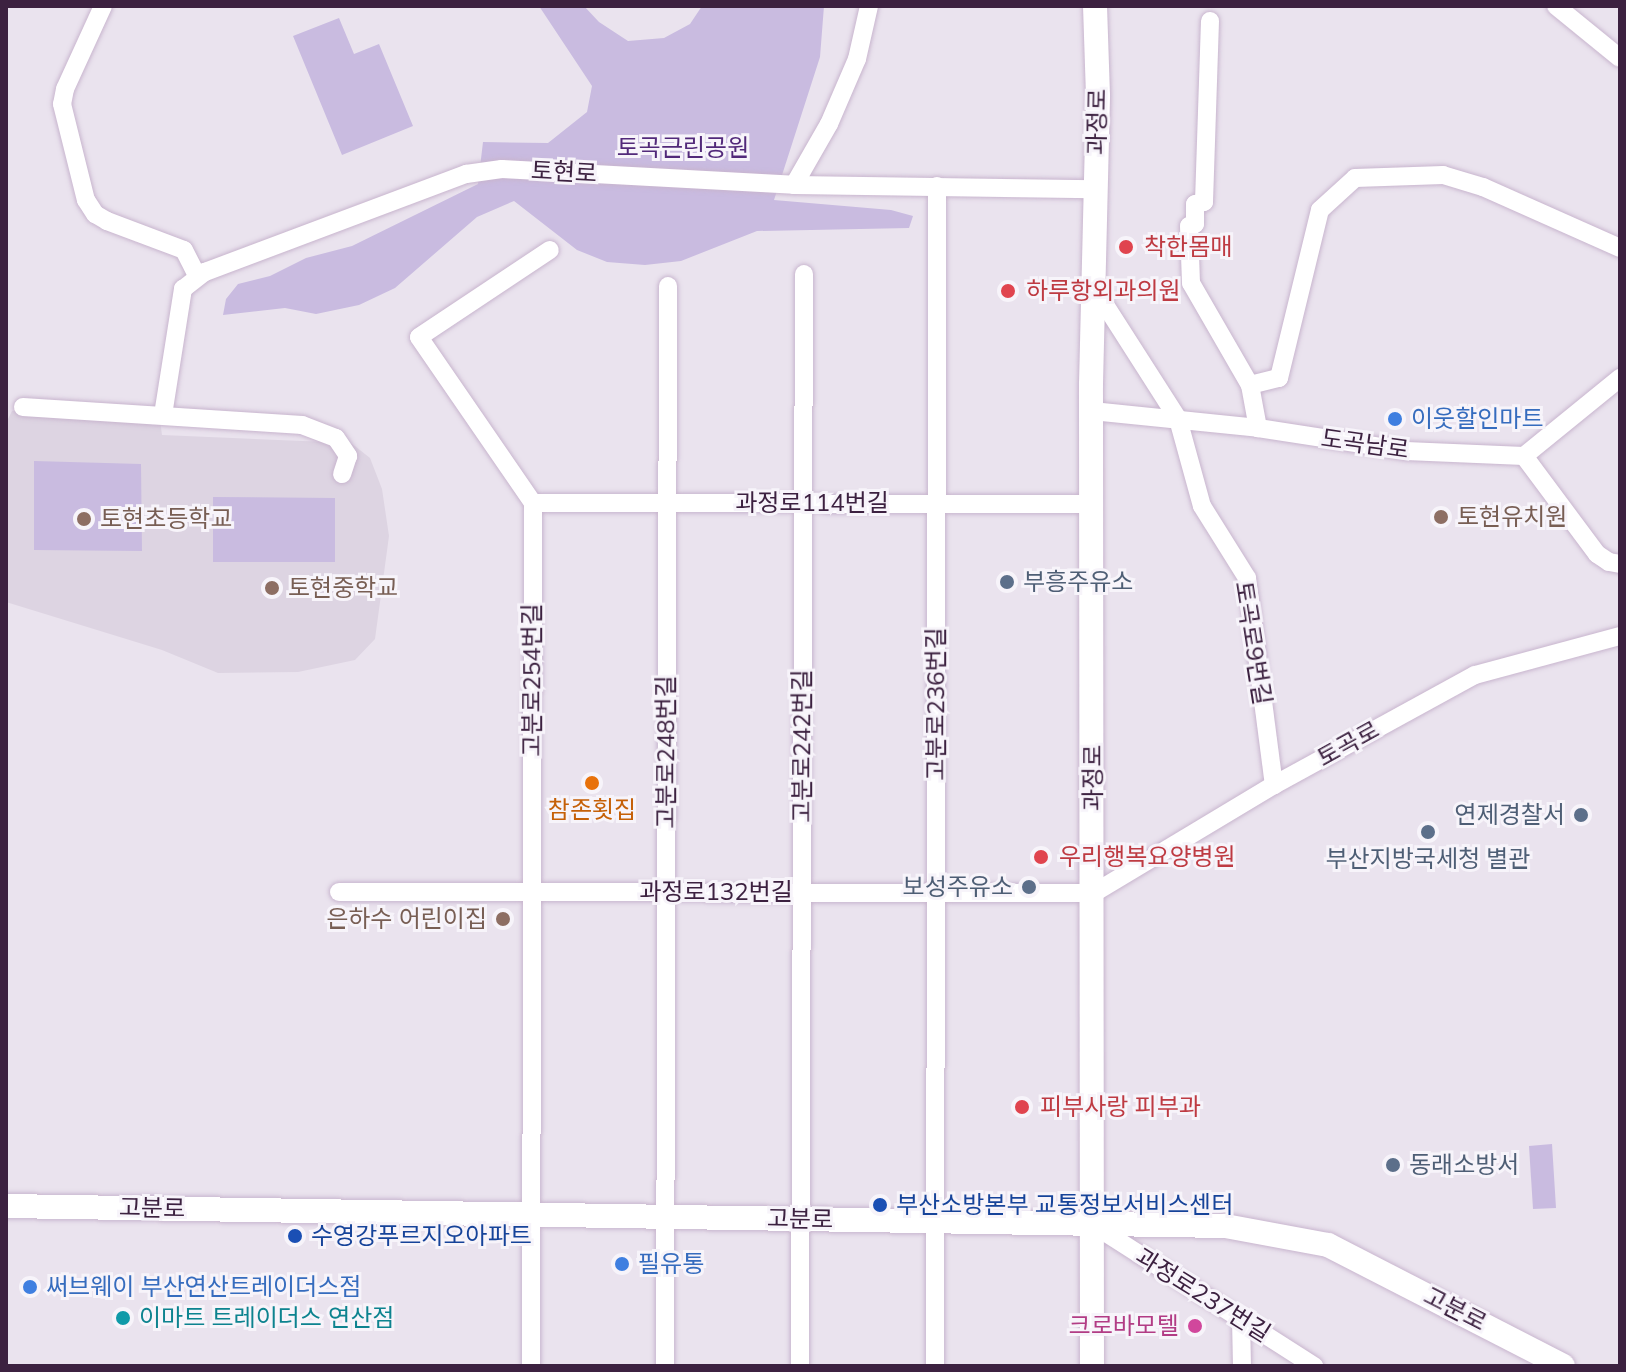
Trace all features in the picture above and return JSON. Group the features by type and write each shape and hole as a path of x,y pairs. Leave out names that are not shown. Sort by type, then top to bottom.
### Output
{"main road":[{"name":"과정로","path":"1092,1366 1095,6"},
{"name":"고분로","path":"6,1206 1225,1226 1328,1245 1563,1366"}],"street":[{"path":"103,6 65,89 62,104 86,200 95,214 184,250 198,277 183,289 163,415"},
{"path":"794,185 829,124 857,59 869,6"},
{"path":"1556,6 1620,58"},
{"path":"1210,21 1204,202 1195,204 1195,224 1189,226 1191,283 1250,385 1258,428"},
{"name":"토현로","path":"198,277 466,174 502,169 794,185 1095,189"},
{"path":"1250,385 1279,378 1320,210 1355,178 1443,175 1483,187 1620,248"},
{"name":"고분로236번길","path":"935,1366 937,186"},
{"path":"533,503 419,337 550,250"},
{"name":"고분로242번길","path":"800,1366 804,274"},
{"name":"고분로248번길","path":"665,1366 668,286"},
{"path":"1093,286 1178,419"},
{"path":"1618,384 1524,456 1597,554 1609,562 1620,564"},
{"path":"23,407 286,423 336,438 348,456 342,474"},
{"name":"도곡남로","path":"1092,411 1258,428 1406,451 1524,456"},
{"name":"토곡로9번길","path":"1178,419 1202,506 1247,578 1274,785"},
{"name":"과정로114번길","path":"533,503 1092,504"},
{"name":"고분로254번길","path":"531,1366 533,503"},
{"name":"토곡로","path":"1094,893 1274,785 1475,675 1620,636"},
{"name":"과정로132번길","path":"339,892 1094,893"},
{"name":"과정로237번길","path":"1092,1224 1314,1366"},
{"path":"1241,1319 1242,1366"}],"shaded area":[{"name":"토현중학교","path":"12,411 160,420 162,435 351,443 370,458 382,489 389,536 375,639 355,660 298,672 218,673 162,650 6,602 6,423"}],"green space":[{"name":"토곡근린공원","path":"539,6 584,6 599,22 628,41 664,38 690,24 702,6 824,6 820,57 774,200 891,210 913,216 909,228 757,231 681,261 645,265 607,262 577,250 514,201 477,217 395,288 359,305 316,314 285,308 223,315 226,299 238,284 270,276 306,258 352,246 478,184 483,142 548,143 587,112 592,86"},
{"path":"339,18 354,54 379,44 413,126 342,155 293,36"},
{"path":"34,461 141,464 142,551 34,550"},
{"path":"213,497 335,498 335,562 213,562"},
{"path":"1552,1144 1556,1208 1533,1209 1529,1146"}],"place":[{"name":"착한몸매","path":"1126,247"},
{"name":"하루항외과의원","path":"1008,291"},
{"name":"이웃할인마트","path":"1395,419"},
{"name":"토현유치원","path":"1441,517"},
{"name":"토현초등학교","path":"84,519"},
{"name":"부흥주유소","path":"1007,582"},
{"name":"토현중학교","path":"272,588"},
{"name":"참존횟집","path":"592,783"},
{"name":"연제경찰서","path":"1581,815"},
{"name":"부산지방국세청 별관","path":"1428,832"},
{"name":"우리행복요양병원","path":"1041,857"},
{"name":"보성주유소","path":"1029,887"},
{"name":"은하수 어린이집","path":"503,919"},
{"name":"피부사랑 피부과","path":"1022,1107"},
{"name":"동래소방서","path":"1393,1165"},
{"name":"부산소방본부 교통정보서비스센터","path":"880,1205"},
{"name":"수영강푸르지오아파트","path":"295,1236"},
{"name":"필유통","path":"622,1264"},
{"name":"써브웨이 부산연산트레이더스점","path":"30,1287"},
{"name":"이마트 트레이더스 연산점","path":"123,1318"},
{"name":"크로바모텔","path":"1195,1326"}]}
